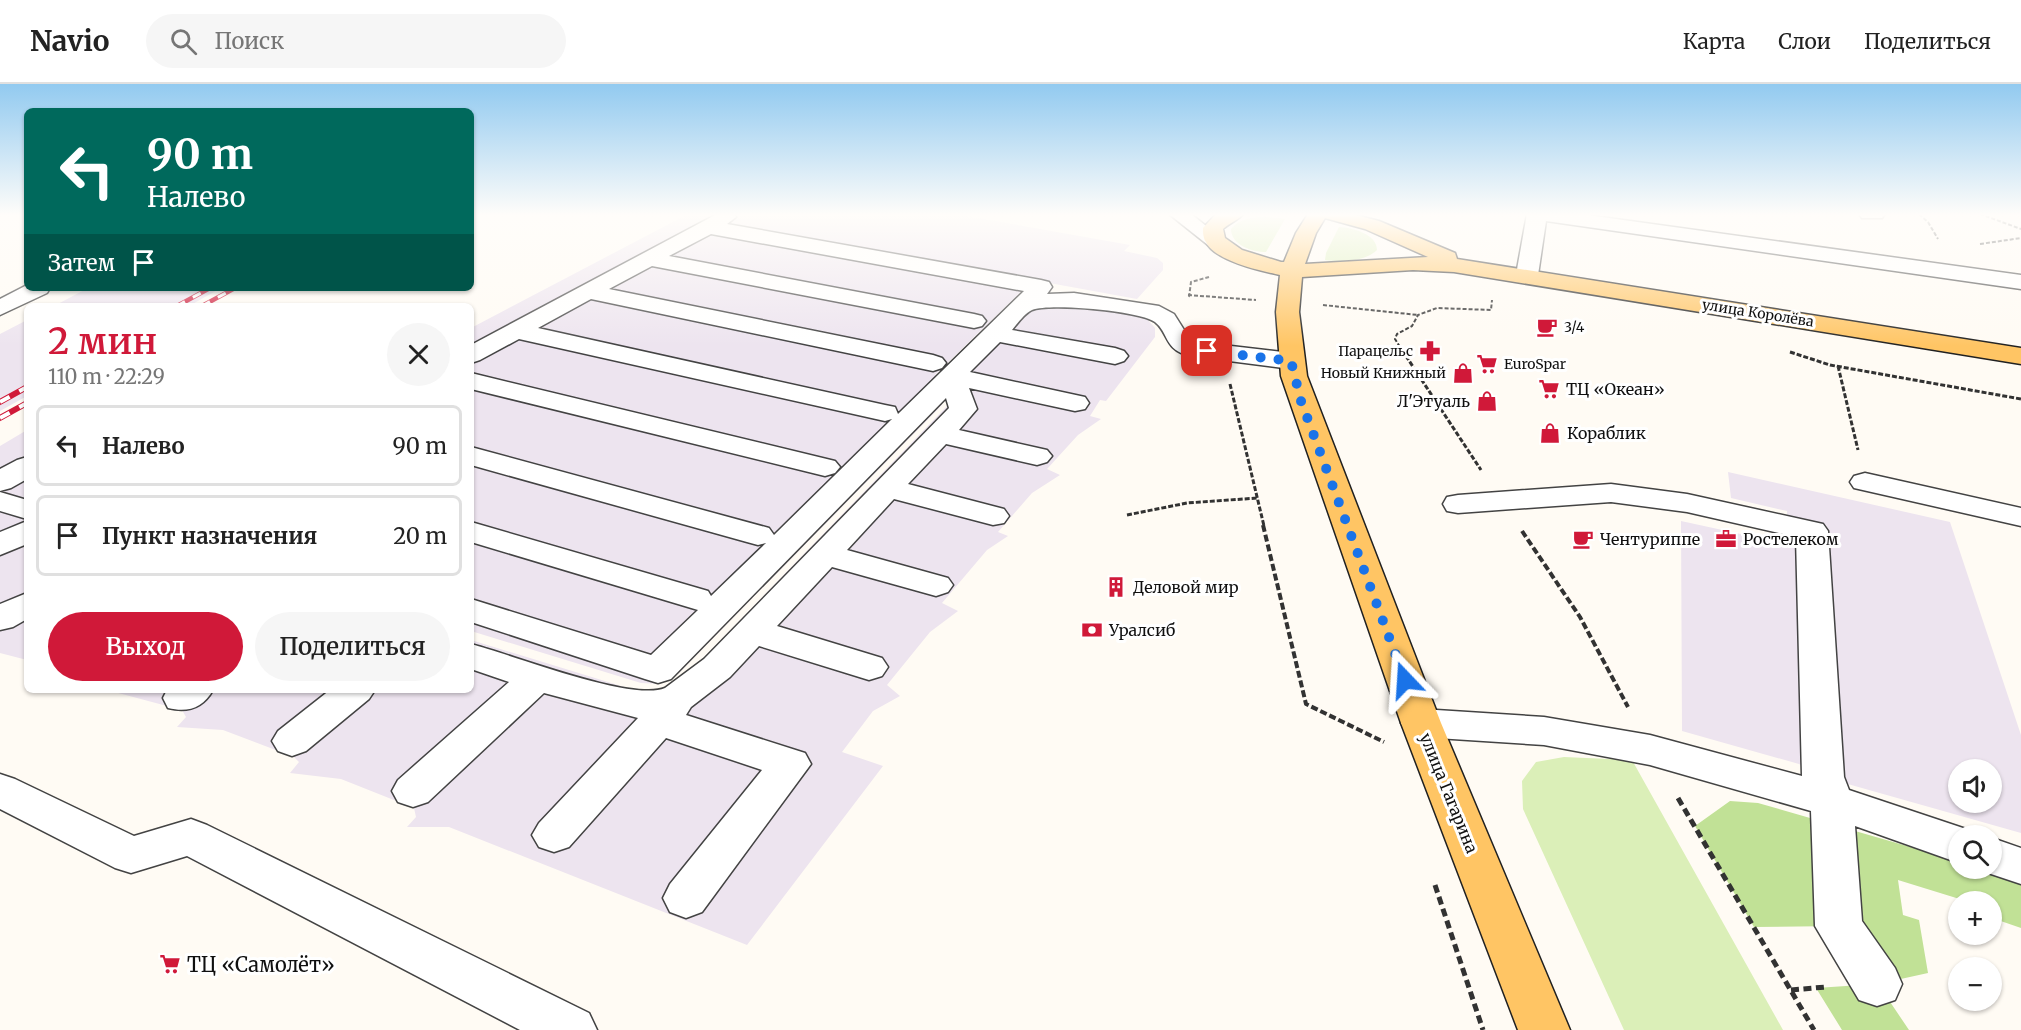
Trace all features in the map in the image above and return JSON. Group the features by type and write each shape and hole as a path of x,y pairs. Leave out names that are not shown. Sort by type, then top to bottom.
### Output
{"main road":[{"path":"1244,258 1293,269 1337,271 1431,264 1495,270"},
{"name":"улица Гагарина","path":"1296,258 1285,315 1291,361 1301,401 1406,734 1544,1030"},
{"path":"1369,268 1380,265 1389,258"},
{"path":"1446,258 1495,270"},
{"name":"улица Королёва","path":"1495,270 2021,356"}],"street":[{"path":"474,354 652,258"},
{"path":"474,611 658,670 984,327 1023,305 1041,287 881,258"},
{"path":"1527,275 1530,258"},
{"path":"1860,258 2021,282"},
{"path":"649,260 984,327 1115,356"},
{"path":"0,308 33,291"},
{"path":"588,292 943,370 1075,403"},
{"path":"1023,305 1052,300 1074,300 1151,311 1166,319 1176,337 1190,349 1291,361"},
{"path":"517,331 885,413"},
{"path":"554,835 670,709 717,668 963,409 943,370"},
{"path":"474,382 825,467"},
{"path":"939,434 1037,456"},
{"path":"474,457 758,536"},
{"path":"0,482 24,467"},
{"path":"1865,482 2021,517"},
{"path":"887,488 993,516"},
{"path":"1458,504 1611,493 1687,503 1812,531 1822,777 1832,801 1839,926 1877,984"},
{"path":"0,501 24,509"},
{"path":"0,545 24,533"},
{"path":"474,533 696,599"},
{"path":"824,554 936,585"},
{"path":"0,619 24,606"},
{"path":"752,631 868,667"},
{"path":"474,657 537,678 645,707 661,706 670,709 790,764 686,898"},
{"path":"413,791 537,678"},
{"path":"292,741 352,693"},
{"path":"1406,734 1544,731 1650,750 1832,801 1948,841"},
{"path":"0,790 131,855 191,837 571,1030"},
{"path":"2002,859 2021,866"}],"path":[{"path":"1205,268 1213,276 1191,282 1188,295 1223,353 1306,704 1406,734"},
{"path":"1495,270 1491,310 1437,309 1418,315 1412,326 1397,334 1395,339 1580,617 1650,750 1814,1030"},
{"path":"1781,349 1838,366 2021,399"},
{"path":"1838,366 1865,482"},
{"path":"1127,515 1187,503 1257,498"},
{"path":"1434,882 1483,1030"}],"shaded area":[{"path":"604,258 1157,258 1163,263 1163,270 1137,299 1033,280 935,375 942,405 678,674 660,684 641,683 474,632 474,326"},
{"path":"82,291 216,291 194,303 60,303"},
{"path":"1020,296 1146,318 1155,328 1155,337 1106,401 1100,400 1090,416 1101,419 1078,435 1047,469 1060,475 1032,493 998,532 1008,536 987,550 942,603 958,611 930,632 887,685 900,696 873,711 842,752 883,766 747,945 449,827 407,827 416,817 414,808 341,779 290,773 299,762 294,757 223,730 177,727 186,717 182,710 118,693 474,693 474,641 634,690 662,690 683,679 948,405 940,375"},
{"path":"24,322 24,398 0,411 0,334"},
{"path":"24,432 24,521 0,533 0,446"},
{"path":"1728,472 1950,522 2021,735 2021,833 2002,828 2002,825 1993,825 1950,813 2002,813 2002,759 1948,759 1948,812 1823,777 1799,764 1682,731 1681,521 1773,541 1788,536 1787,511 1731,498"},
{"path":"24,523 24,659 0,653 0,536"}],"green space":[{"path":"1325,258 1362,258 1345,261 1325,260"},
{"path":"1564,757 1632,760 1783,1030 1624,1030 1523,809 1522,781 1536,762"},
{"path":"1730,801 1758,803 1948,858 1948,879 2002,879 2002,874 2021,879 2021,928 2002,921 2002,891 1948,891 1948,895 1898,880 1903,915 1919,920 1928,973 1878,984 1909,1030 1842,1030 1816,988 1876,984 1839,926 1754,927 1695,826"}],"railway":[{"path":"182,303 204,291"},
{"path":"208,303 230,291"},
{"path":"0,402 24,389"},
{"path":"0,418 24,405"}],"place":[{"name":"3/4","path":"1547,327"},
{"name":"Парацельс","path":"1430,351"},
{"name":"EuroSpar","path":"1487,364"},
{"name":"Новый Книжный","path":"1463,373"},
{"name":"ТЦ «Океан»","path":"1549,389"},
{"name":"Л'Этуаль","path":"1487,401"},
{"name":"Кораблик","path":"1550,433"},
{"name":"Чентуриппе","path":"1583,539"},
{"name":"Ростелеком","path":"1726,539"},
{"name":"Деловой мир","path":"1116,587"},
{"name":"Уралсиб","path":"1092,630"},
{"name":"ТЦ «Самолёт»","path":"170,964"}],"route":[{"path":"1207,351 1291,361 1301,401 1405,680"}]}
